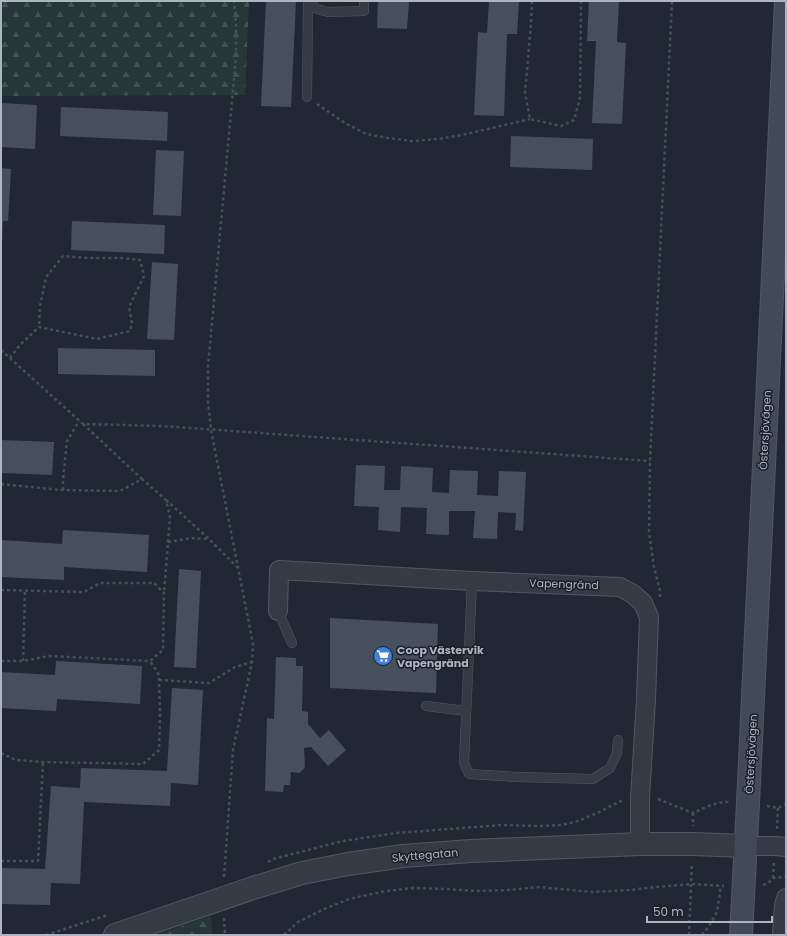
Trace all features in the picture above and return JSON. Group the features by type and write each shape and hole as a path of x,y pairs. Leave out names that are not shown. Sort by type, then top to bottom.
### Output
{"main road":[{"name":"Östersjövägen","path":"741,935 785,5"}],"street":[{"name":"Vapengränd","path":"278,611 278,570 472,581 620,587 633,594 643,603 649,617 640,798 640,844"},
{"name":"Skyttegatan","path":"115,935 302,873 348,864 403,856 471,850 640,844 745,846"},
{"path":"745,846 786,847"},
{"path":"782,935 784,905 786,898"}],"lane":[{"path":"307,97 308,1"},
{"path":"312,1 314,8 328,12 364,11 364,1"},
{"path":"472,581 464,763 469,774 594,779 610,768 617,753 618,740"},
{"path":"278,611 292,644"},
{"path":"426,706 466,711"}],"path":[{"path":"224,877 233,750 252,662 253,644 211,430 208,401 208,367 236,56 234,1"},
{"path":"530,119 525,93 532,1"},
{"path":"307,97 345,123 366,134 412,141 462,135 530,119 561,126 574,120 580,98 581,1"},
{"path":"83,424 162,426 650,461 672,1"},
{"path":"10,358 20,345 39,327 40,306 46,277 63,256 140,260 144,276 129,307 132,323 130,331 97,339 39,327"},
{"path":"1,350 209,539 238,568"},
{"path":"63,490 67,441 79,421"},
{"path":"1,484 63,490 120,491 142,479"},
{"path":"1,661 24,661 49,656 150,661 163,650 164,594 170,517 166,500"},
{"path":"168,542 191,538 209,539"},
{"path":"1,590 84,592 100,583 154,583 164,594"},
{"path":"24,661 25,591"},
{"path":"1,753 16,760 142,764 159,750 160,713 158,673 150,661"},
{"path":"158,680 209,683 235,667 252,662"},
{"path":"1,860 38,861 43,762"},
{"path":"654,797 693,813 725,801 778,808 786,804"},
{"path":"689,935 693,813"},
{"path":"284,935 298,922 322,910 349,899 386,891 414,888 479,891 538,887 593,892 691,884"},
{"path":"702,935 710,926 717,912 721,886"},
{"path":"224,916 225,935"}],"green space":[{"path":"1,1 249,1 245,95 1,96"},
{"path":"211,916 212,935 156,935"}],"building":[{"path":"266,1 296,1 291,107 261,106"},
{"path":"378,1 409,1 407,29 377,28"},
{"path":"489,1 519,1 517,34 507,34 504,116 474,115 478,32 487,33"},
{"path":"589,1 619,1 617,42 626,43 622,124 592,123 596,41 587,41"},
{"path":"1,103 37,105 35,149 1,147"},
{"path":"61,107 168,112 167,141 60,136"},
{"path":"511,136 593,139 592,170 510,167"},
{"path":"156,150 184,151 181,216 153,215"},
{"path":"1,168 11,169 8,221 3,221 2,241 1,241"},
{"path":"72,221 165,225 164,254 71,250"},
{"path":"152,262 178,264 174,340 147,339"},
{"path":"58,348 155,350 155,376 58,374"},
{"path":"1,440 54,442 52,475 1,473"},
{"path":"356,465 385,466 384,490 400,490 401,466 433,468 432,492 449,493 450,470 478,471 477,495 498,496 499,471 526,472 523,531 515,530 516,513 498,512 497,539 473,538 475,511 449,511 449,535 426,534 427,508 401,507 400,532 378,530 379,507 354,506"},
{"path":"63,530 149,535 147,572 64,567 64,580 1,577 1,540 62,544"},
{"path":"179,569 201,571 196,668 174,667"},
{"name":"Coop Västervik Vapengränd","path":"330,618 438,624 436,693 330,688"},
{"path":"276,657 296,658 296,666 303,666 302,711 308,712 308,724 320,738 329,730 346,750 328,766 311,747 304,748 305,767 300,773 291,772 290,785 284,785 283,792 265,791 267,718 274,719"},
{"path":"56,661 142,666 140,704 57,699 56,711 1,708 1,672 55,675"},
{"path":"172,688 203,690 198,785 171,783 170,806 84,802 80,884 51,883 50,905 1,904 1,868 45,869 51,786 80,788 81,768 167,771"}],"place":[{"name":"Coop Västervik Vapengränd","path":"383,656"}]}
